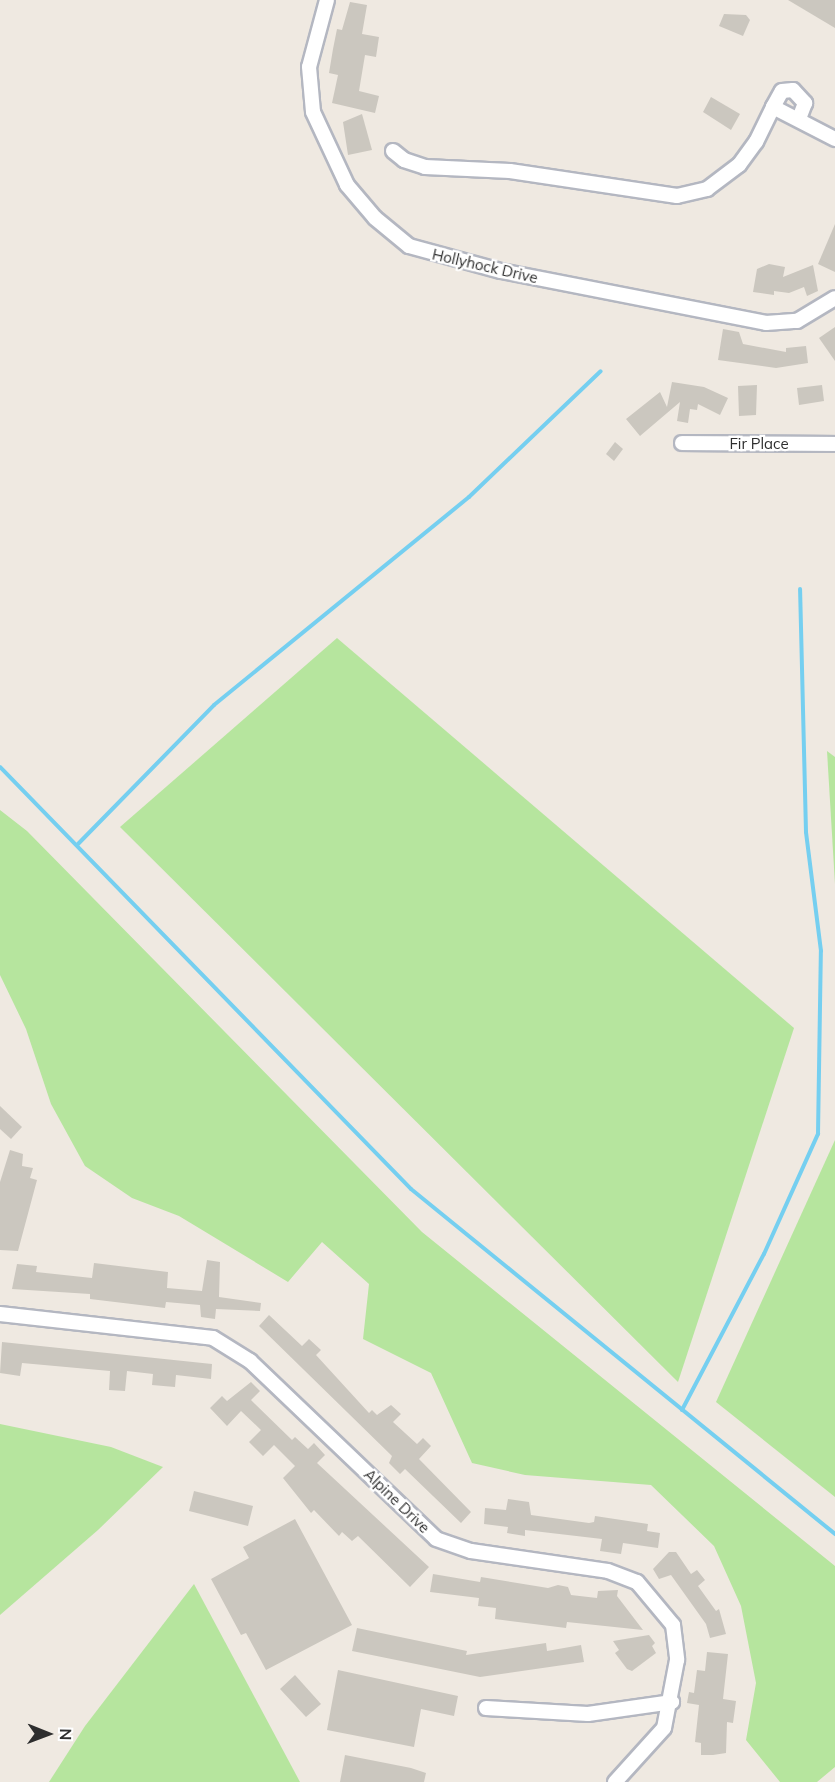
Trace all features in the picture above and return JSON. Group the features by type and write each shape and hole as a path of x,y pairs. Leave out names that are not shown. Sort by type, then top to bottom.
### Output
{"street":[{"name":"Hollyhock Drive","path":"327,0 309,67 313,112 347,185 375,218 409,246 501,271 766,323 797,321 835,298"},
{"path":"393,151 412,164 434,168 510,171 656,196 693,194 717,183 740,165 756,142 782,91 793,90 805,103 800,119"},
{"path":"773,107 835,138"},
{"name":"Fir Place","path":"682,443 835,444"},
{"name":"Alpine Drive","path":"0,1314 194,1333 230,1346 436,1539 471,1551 608,1571 637,1582 664,1611 677,1635 672,1702 657,1738 615,1782"},
{"path":"486,1708 588,1714 672,1702"}],"green space":[{"path":"337,638 794,1028 678,1382 120,827"},
{"path":"827,751 835,757 835,884"},
{"path":"0,810 27,831 422,1232 835,1566 835,1767 817,1782 780,1782 746,1740 756,1683 741,1606 714,1546 651,1485 525,1475 472,1463 431,1373 363,1339 369,1284 322,1242 288,1282 179,1216 132,1198 85,1166 51,1104 26,1029 0,975"},
{"path":"835,1140 835,1497 716,1402"},
{"path":"0,1424 111,1447 163,1467 98,1530 0,1615"},
{"path":"194,1584 300,1782 49,1782 85,1726"}],"building":[{"path":"788,0 835,0 835,28"},
{"path":"350,2 367,5 362,34 379,37 376,57 365,55 359,91 379,96 375,113 332,103 338,75 329,73 333,49 337,29 342,30"},
{"path":"724,14 746,15 750,20 743,36 719,26"},
{"path":"711,97 740,114 731,130 703,112"},
{"path":"362,114 372,150 348,155 343,122"},
{"path":"835,224 835,272 818,264"},
{"path":"769,264 785,267 783,277 813,265 818,291 807,296 804,287 789,293 774,291 774,295 753,292 757,269"},
{"path":"835,327 835,361 819,338"},
{"path":"723,329 739,332 743,344 786,352 786,348 806,346 808,363 776,368 718,360"},
{"path":"672,382 704,387 728,398 720,415 698,404 697,410 690,409 688,423 677,421 680,402 640,436 626,419 660,392 667,407"},
{"path":"757,385 756,415 739,416 738,386"},
{"path":"822,385 824,401 799,405 797,388"},
{"path":"615,442 623,449 614,461 606,454"},
{"path":"0,1106 22,1127 11,1139 0,1129"},
{"path":"10,1150 23,1154 22,1166 33,1168 30,1178 37,1180 18,1251 0,1250 0,1182"},
{"path":"207,1260 220,1262 219,1297 261,1303 260,1311 216,1309 215,1319 201,1317 200,1305 166,1302 165,1308 90,1299 90,1294 12,1289 17,1264 37,1266 36,1272 92,1278 94,1263 168,1272 167,1288 202,1291"},
{"path":"269,1315 302,1346 309,1339 321,1350 316,1355 369,1413 372,1410 377,1415 391,1405 401,1414 393,1422 417,1444 423,1438 431,1446 419,1459 471,1512 461,1523 405,1469 400,1474 389,1463 392,1456 259,1326"},
{"path":"2,1342 212,1364 211,1379 176,1375 175,1387 152,1385 153,1374 127,1371 125,1391 109,1390 110,1371 22,1363 20,1376 0,1373"},
{"path":"251,1382 260,1391 251,1400 292,1440 295,1437 308,1449 314,1443 325,1455 317,1463 429,1567 410,1587 358,1536 352,1541 342,1532 339,1536 314,1510 311,1513 283,1478 295,1466 274,1445 263,1456 249,1442 261,1430 241,1411 227,1426 210,1408 222,1396 227,1401"},
{"path":"194,1491 253,1506 248,1526 189,1511"},
{"path":"508,1499 529,1502 531,1515 589,1523 594,1522 595,1516 648,1524 647,1531 660,1533 658,1548 623,1543 621,1554 600,1551 602,1539 525,1530 525,1536 507,1533 508,1527 484,1524 485,1508 506,1510"},
{"path":"295,1519 352,1625 266,1670 246,1633 241,1635 211,1579 249,1558 243,1547"},
{"path":"669,1552 676,1552 691,1574 697,1570 705,1580 698,1586 716,1611 719,1609 726,1634 710,1638 706,1624 671,1575 659,1579 653,1569"},
{"path":"433,1574 480,1582 481,1577 548,1588 558,1585 568,1587 571,1595 597,1598 598,1591 618,1590 617,1596 643,1630 567,1622 566,1628 495,1619 496,1608 478,1606 479,1598 430,1592"},
{"path":"357,1628 467,1651 466,1655 546,1643 547,1651 581,1645 584,1662 480,1677 352,1651"},
{"path":"649,1635 655,1643 652,1646 656,1653 632,1671 627,1669 615,1653 619,1650 613,1641"},
{"path":"707,1652 728,1654 723,1699 736,1701 733,1723 727,1722 726,1753 701,1755 701,1743 695,1742 699,1705 687,1703 689,1692 694,1693 697,1670 705,1671"},
{"path":"338,1670 458,1696 454,1716 421,1709 414,1747 327,1730"},
{"path":"295,1675 321,1704 306,1717 280,1689"},
{"path":"345,1755 426,1773 424,1782 340,1782"}],"waterway":[{"path":"78,844 214,705 469,497 601,371"},
{"path":"682,1410 764,1254 818,1134 821,951 806,832 800,589"},
{"path":"0,767 411,1189 835,1534"}]}
